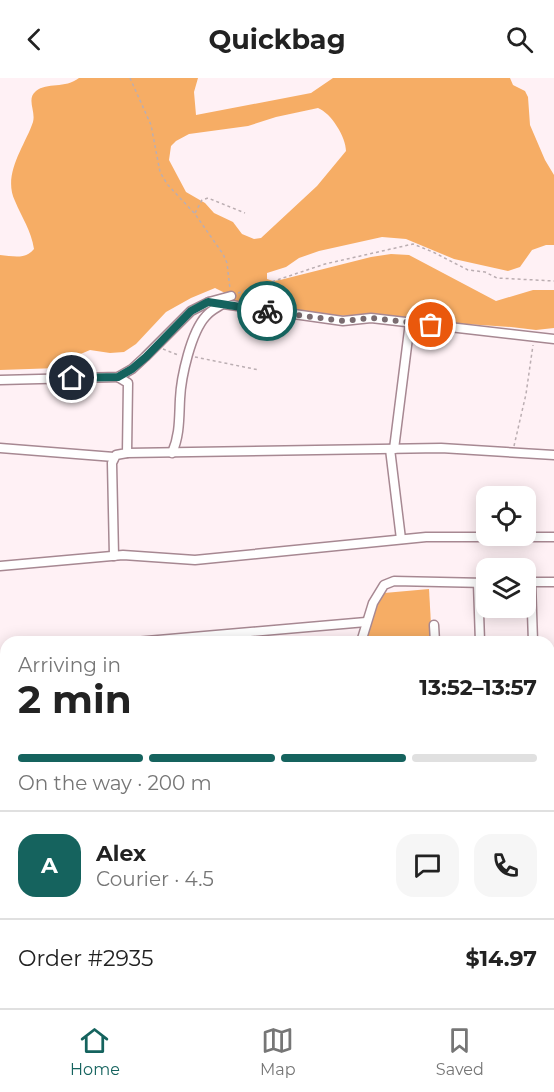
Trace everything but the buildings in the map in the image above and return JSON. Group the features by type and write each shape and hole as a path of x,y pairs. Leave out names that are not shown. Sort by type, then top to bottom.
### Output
{"street":[{"path":"0,380 118,377 132,369 191,311 208,302 231,296"},
{"path":"208,302 343,321 371,318 554,339"},
{"path":"172,453 178,440 180,396 187,356 206,315 221,305"},
{"path":"401,539 392,449 410,322"},
{"path":"118,377 128,383 129,390 127,453"},
{"path":"0,448 114,457 127,453 441,448 554,455"},
{"path":"114,457 112,463 114,556"},
{"path":"0,566 114,556 195,560 401,539 454,536 554,537"},
{"path":"536,582 554,582"},
{"path":"362,636 373,603 384,585 388,583 476,583"},
{"path":"480,636 481,618"},
{"path":"531,618 532,636"},
{"path":"236,636 366,622"},
{"path":"434,626 435,636"}],"path":[{"path":"130,78 151,124 160,172 167,184 195,214 223,254 231,296 325,264 413,244 468,270 485,272 496,278 554,281"},
{"path":"195,214 201,200 208,198 245,213"},
{"path":"513,453 526,394 531,351 536,337"},
{"path":"157,346 174,355 259,370"}],"shaded area":[{"path":"79,78 198,78 194,92 196,115 311,93 333,78 510,78 513,85 525,91 528,97 530,125 554,175 554,245 532,250 520,267 508,271 454,259 406,239 382,237 319,251 299,258 286,267 267,273 267,279 280,280 371,257 391,254 409,255 496,301 533,290 554,290 554,328 536,330 319,314 235,304 227,294 215,288 166,312 136,344 124,352 110,353 90,350 58,368 0,370 0,255 23,256 34,249 29,230 12,191 13,170 33,122 31,101 33,94 40,88","holes":["318,108 333,120 341,133 346,151 317,186 261,238 254,239 242,234 233,222 214,213 205,203 186,192 169,160 171,146 189,134 248,126"]},
{"path":"429,589 432,636 358,636 373,594"}],"way so far":[{"path":"267,311 343,321 371,318 431,325"}],"route":[{"path":"72,378 118,377 146,357 191,311 208,302 267,311"}]}
